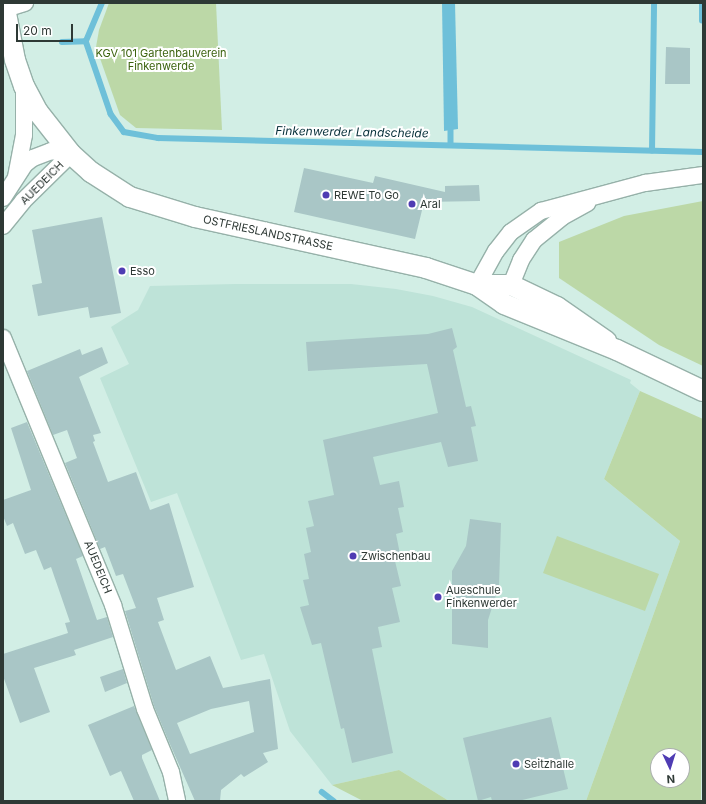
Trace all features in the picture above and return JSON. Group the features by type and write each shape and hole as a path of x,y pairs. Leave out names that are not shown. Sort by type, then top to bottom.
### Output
{"street":[{"path":"4,6 25,3"},
{"name":"OSTFRIESLANDSTRASSE","path":"4,6 15,60 24,86 42,117 71,154 91,172 130,197 212,221 426,268 477,285 504,304 617,350 703,391"},
{"name":"AUEDEICH","path":"16,177 24,135 24,86"},
{"name":"AUEDEICH","path":"3,198 25,164 41,153 60,151 71,154"},
{"name":"AUEDEICH","path":"3,226 23,201 71,154"},
{"path":"477,285 496,251 523,222 541,211 563,203 645,183 703,174"},
{"path":"511,285 521,260 534,240 562,217 604,194"},
{"name":"OSTFRIESLANDSTRASSE","path":"477,285 511,285 557,307 585,324 617,350"},
{"name":"AUEDEICH","path":"3,338 113,605 145,709 171,772 177,801"}],"shaded area":[{"name":"Aueschule Finkenwerder","path":"351,284 396,289 433,296 472,307 631,380 630,383 640,391 604,479 680,541 586,801 449,801 399,770 332,785 290,731 264,654 241,660 177,493 151,502 100,378 129,364 111,327 138,310 150,286"}],"green space":[{"name":"KGV 101 Gartenbauverein Finkenwerde","path":"109,3 216,3 222,130 136,128 120,115 96,47 99,30"},
{"path":"703,201 703,366 659,345 559,278 559,242 624,216"},
{"path":"640,391 703,419 701,801 586,801 680,541 604,479"},
{"path":"557,536 659,574 645,611 543,573"},
{"path":"399,770 449,801 363,801 332,785"}],"water":[{"path":"442,3 455,3 458,129 444,131"}],"building":[{"path":"666,47 690,48 690,84 665,84"},
{"path":"304,168 373,183 375,176 445,192 445,186 479,185 480,201 424,202 415,239 294,212"},
{"path":"102,217 121,313 90,318 88,307 38,316 32,285 42,283 32,230"},
{"path":"452,328 457,347 453,350 466,407 471,406 476,426 471,427 478,461 448,467 441,442 373,457 380,485 399,481 404,507 398,508 403,532 396,534 401,559 395,561 401,586 392,588 400,622 378,627 382,647 372,649 393,753 352,763 344,728 341,729 321,643 312,645 300,607 309,605 303,580 309,579 304,554 311,552 306,528 314,526 308,501 334,495 323,440 438,413 427,364 308,371 306,342 428,334"},
{"path":"102,347 108,363 79,377 101,433 93,435 95,441 93,442 108,482 136,472 150,510 169,503 194,587 157,598 164,620 158,622 176,670 210,656 223,688 270,679 278,749 263,753 268,762 244,777 241,774 221,790 220,801 195,801 154,706 125,611 136,608 123,574 116,576 105,547 100,549 65,463 77,458 67,430 53,435 27,371 80,349 82,355","holes":["249,701 254,732 190,754 177,723 211,709"]},
{"path":"27,422 83,556 76,559 97,620 107,617 113,637 74,650 76,655 34,668 50,712 20,723 3,676 3,654 68,633 65,623 70,622 51,567 44,570 36,550 25,554 13,523 7,526 3,516 3,500 31,490 11,428"},
{"path":"470,519 501,523 499,586 488,620 488,648 452,644 452,571 466,546"},
{"path":"123,669 127,683 105,692 100,677"},
{"path":"134,706 152,750 142,755 142,758 160,801 134,801 121,771 110,776 88,725"},
{"name":"Seitzhalle","path":"551,717 568,789 518,801 492,801 491,797 478,801 463,738"}],"waterway":[{"path":"86,41 102,3"},
{"path":"652,151 654,3"},
{"path":"702,3 702,21"},
{"name":"Finkenwerder Landscheide","path":"62,42 86,41 111,114 124,132 158,138 703,152"},
{"path":"451,123 451,145"},
{"path":"322,792 334,801"}],"place":[{"name":"REWE To Go","path":"326,195"},
{"name":"Aral","path":"412,204"},
{"name":"Esso","path":"122,271"},
{"name":"Zwischenbau","path":"353,556"},
{"name":"Aueschule Finkenwerder","path":"438,597"},
{"name":"Seitzhalle","path":"516,764"}]}
